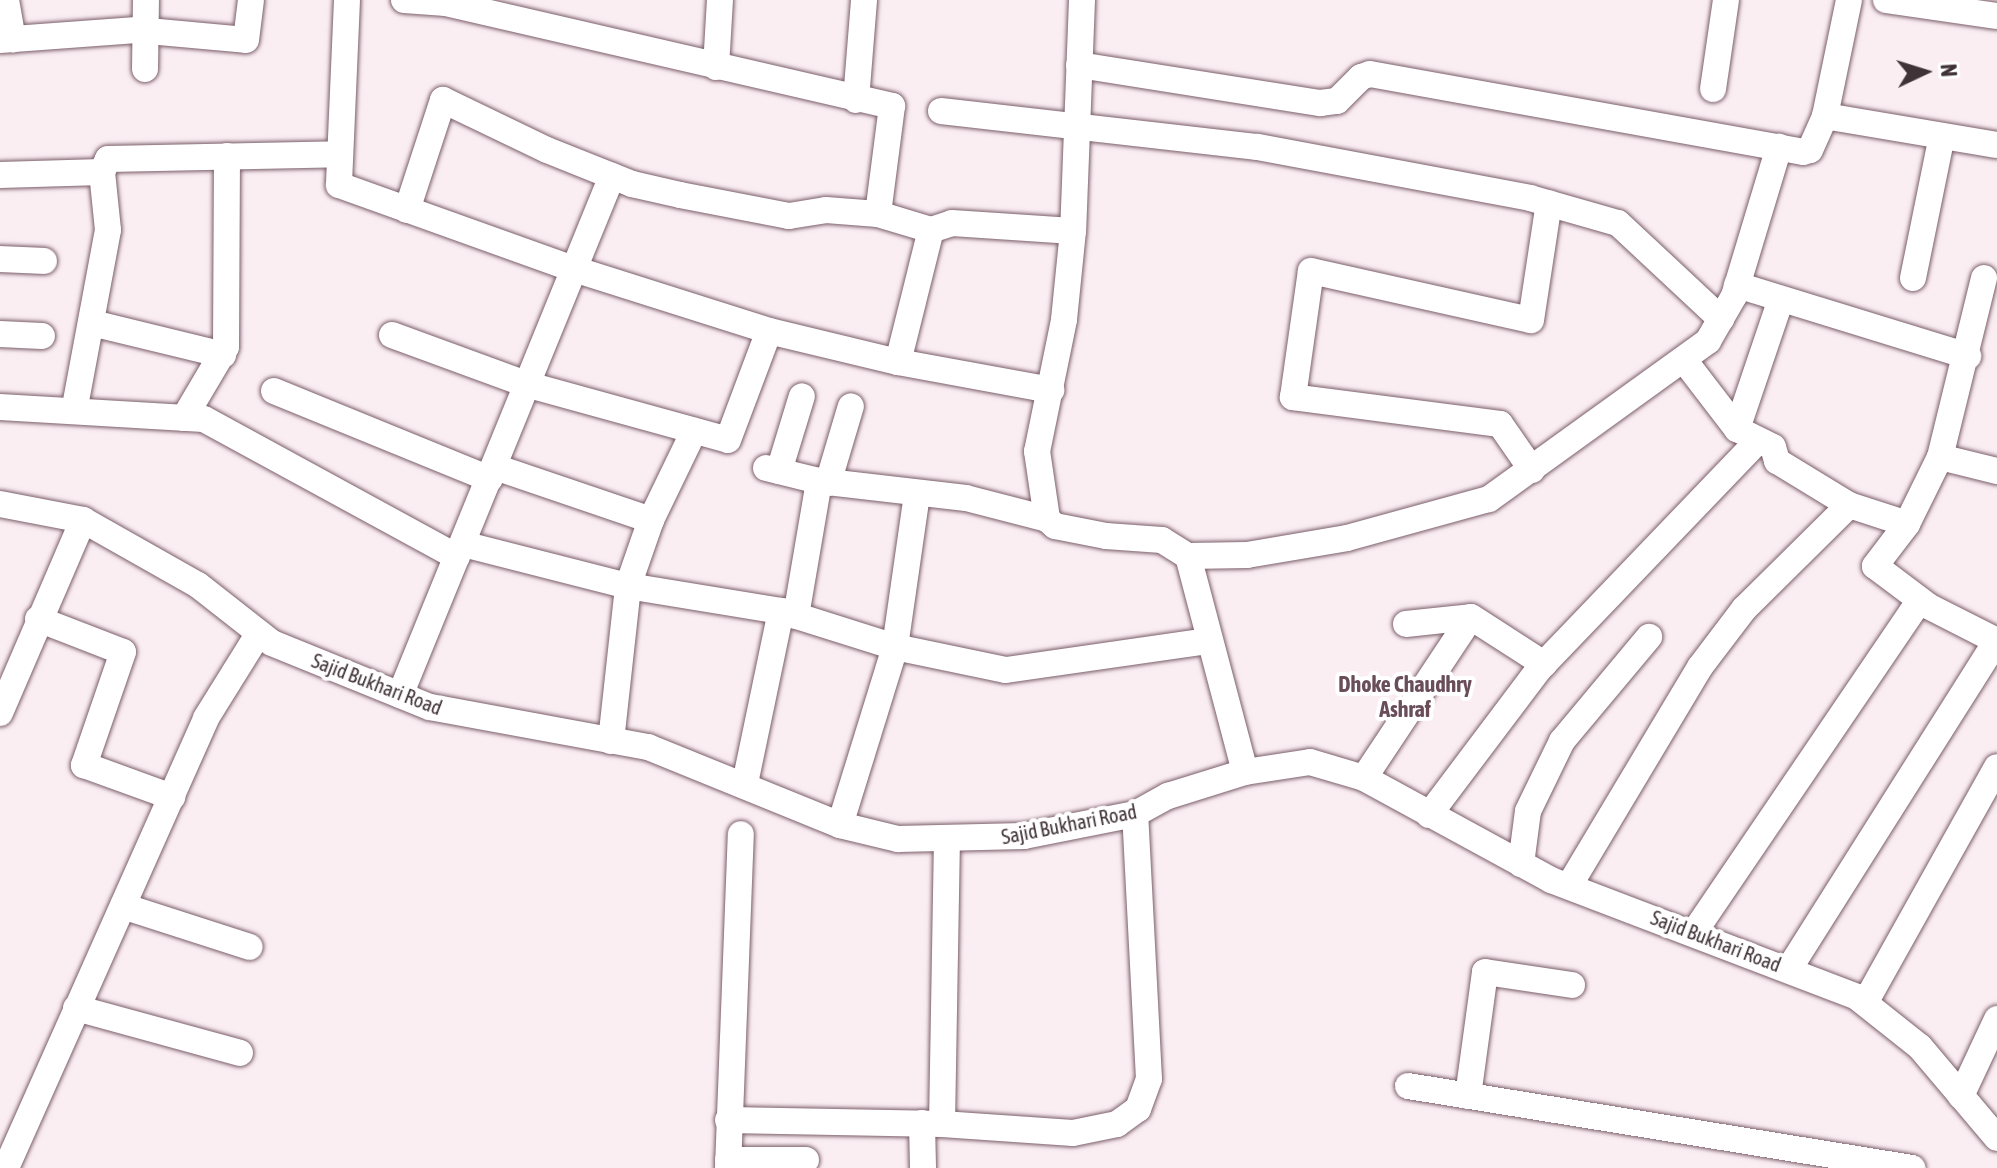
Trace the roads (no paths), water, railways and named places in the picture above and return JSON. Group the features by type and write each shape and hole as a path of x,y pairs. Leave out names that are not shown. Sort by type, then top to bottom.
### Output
{"street":[{"path":"6,0 7,39 146,31 246,40 251,0"},
{"path":"145,69 146,0"},
{"path":"347,0 339,185 574,269 769,331 898,362 1051,390"},
{"path":"404,0 446,3 716,67 791,79 801,88 892,106 878,214"},
{"path":"716,67 720,0"},
{"path":"856,100 864,0"},
{"path":"1047,519 1037,451 1051,390 1073,231 1082,0"},
{"path":"1713,89 1726,0"},
{"path":"1079,65 1320,103 1337,101 1370,74 1810,150 1825,116 1849,0"},
{"path":"1886,0 1969,5 1997,16"},
{"path":"407,210 443,100 612,176 789,216 826,210 878,214 931,230 952,223 1073,231"},
{"path":"941,111 1258,147 1549,203 1618,223 1721,319"},
{"path":"1825,116 1997,145"},
{"path":"1913,278 1942,136"},
{"path":"802,396 772,470 823,482 966,498 1047,519 1055,526 1106,536 1162,540 1188,556 1247,555 1347,538 1489,499 1708,341 1737,285 1779,147"},
{"path":"74,411 108,230 102,172 108,159 340,154"},
{"path":"184,418 223,355 227,156"},
{"path":"0,175 102,172"},
{"path":"400,695 612,176"},
{"path":"1532,470 1500,424 1293,397 1311,271 1531,320 1549,203"},
{"path":"898,362 931,230"},
{"path":"0,259 44,261"},
{"path":"1789,969 1997,640 1920,600 1875,566 1907,524 1940,457 1968,356 1984,278"},
{"path":"1737,285 1968,356"},
{"path":"1429,815 1544,664 1748,435 1781,299"},
{"path":"92,323 223,355"},
{"path":"392,335 529,385 728,440 769,331"},
{"path":"0,334 42,336"},
{"path":"1684,360 1748,435 1773,447 1777,461 1849,505 1907,524"},
{"path":"274,391 492,473 651,520"},
{"path":"745,784 823,482 851,406"},
{"path":"0,407 204,419 460,550 628,586 788,614 895,647 1006,670 1207,641"},
{"path":"611,741 628,586 651,520 694,431"},
{"path":"1940,457 1997,471"},
{"path":"840,825 895,647 917,494"},
{"name":"Sajid Bukhari Road","path":"0,504 83,520 198,585 272,643 430,707 648,747 840,825 898,839 947,842 1024,836 1135,814 1168,796 1245,772 1310,762 1364,778 1521,864 1569,886 1695,931 1865,1003 1920,1047 1997,1138"},
{"path":"1569,886 1700,667 1744,609 1849,505"},
{"path":"0,713 83,520"},
{"path":"1188,556 1207,641 1245,772"},
{"path":"1695,931 1920,600"},
{"path":"1406,624 1471,617 1544,664"},
{"path":"1364,778 1471,617"},
{"path":"38,619 123,652 84,765 172,797"},
{"path":"6,1168 206,718 259,633"},
{"path":"1521,864 1528,811 1562,741 1649,637"},
{"path":"1865,1003 1997,767"},
{"path":"728,1120 932,1123 1073,1133 1117,1124 1138,1109 1149,1079 1135,814"},
{"path":"741,834 728,1164 806,1164 807,1121"},
{"path":"923,1168 932,1123 947,842"},
{"path":"123,906 250,947"},
{"path":"1468,1096 1485,972 1572,985"},
{"path":"76,1008 240,1053"},
{"path":"1961,1096 1997,1019"},
{"path":"1408,1086 1912,1168"}],"district":[{"name":"Dhoke Chaudhry Ashraf","path":"1405,696"}]}
